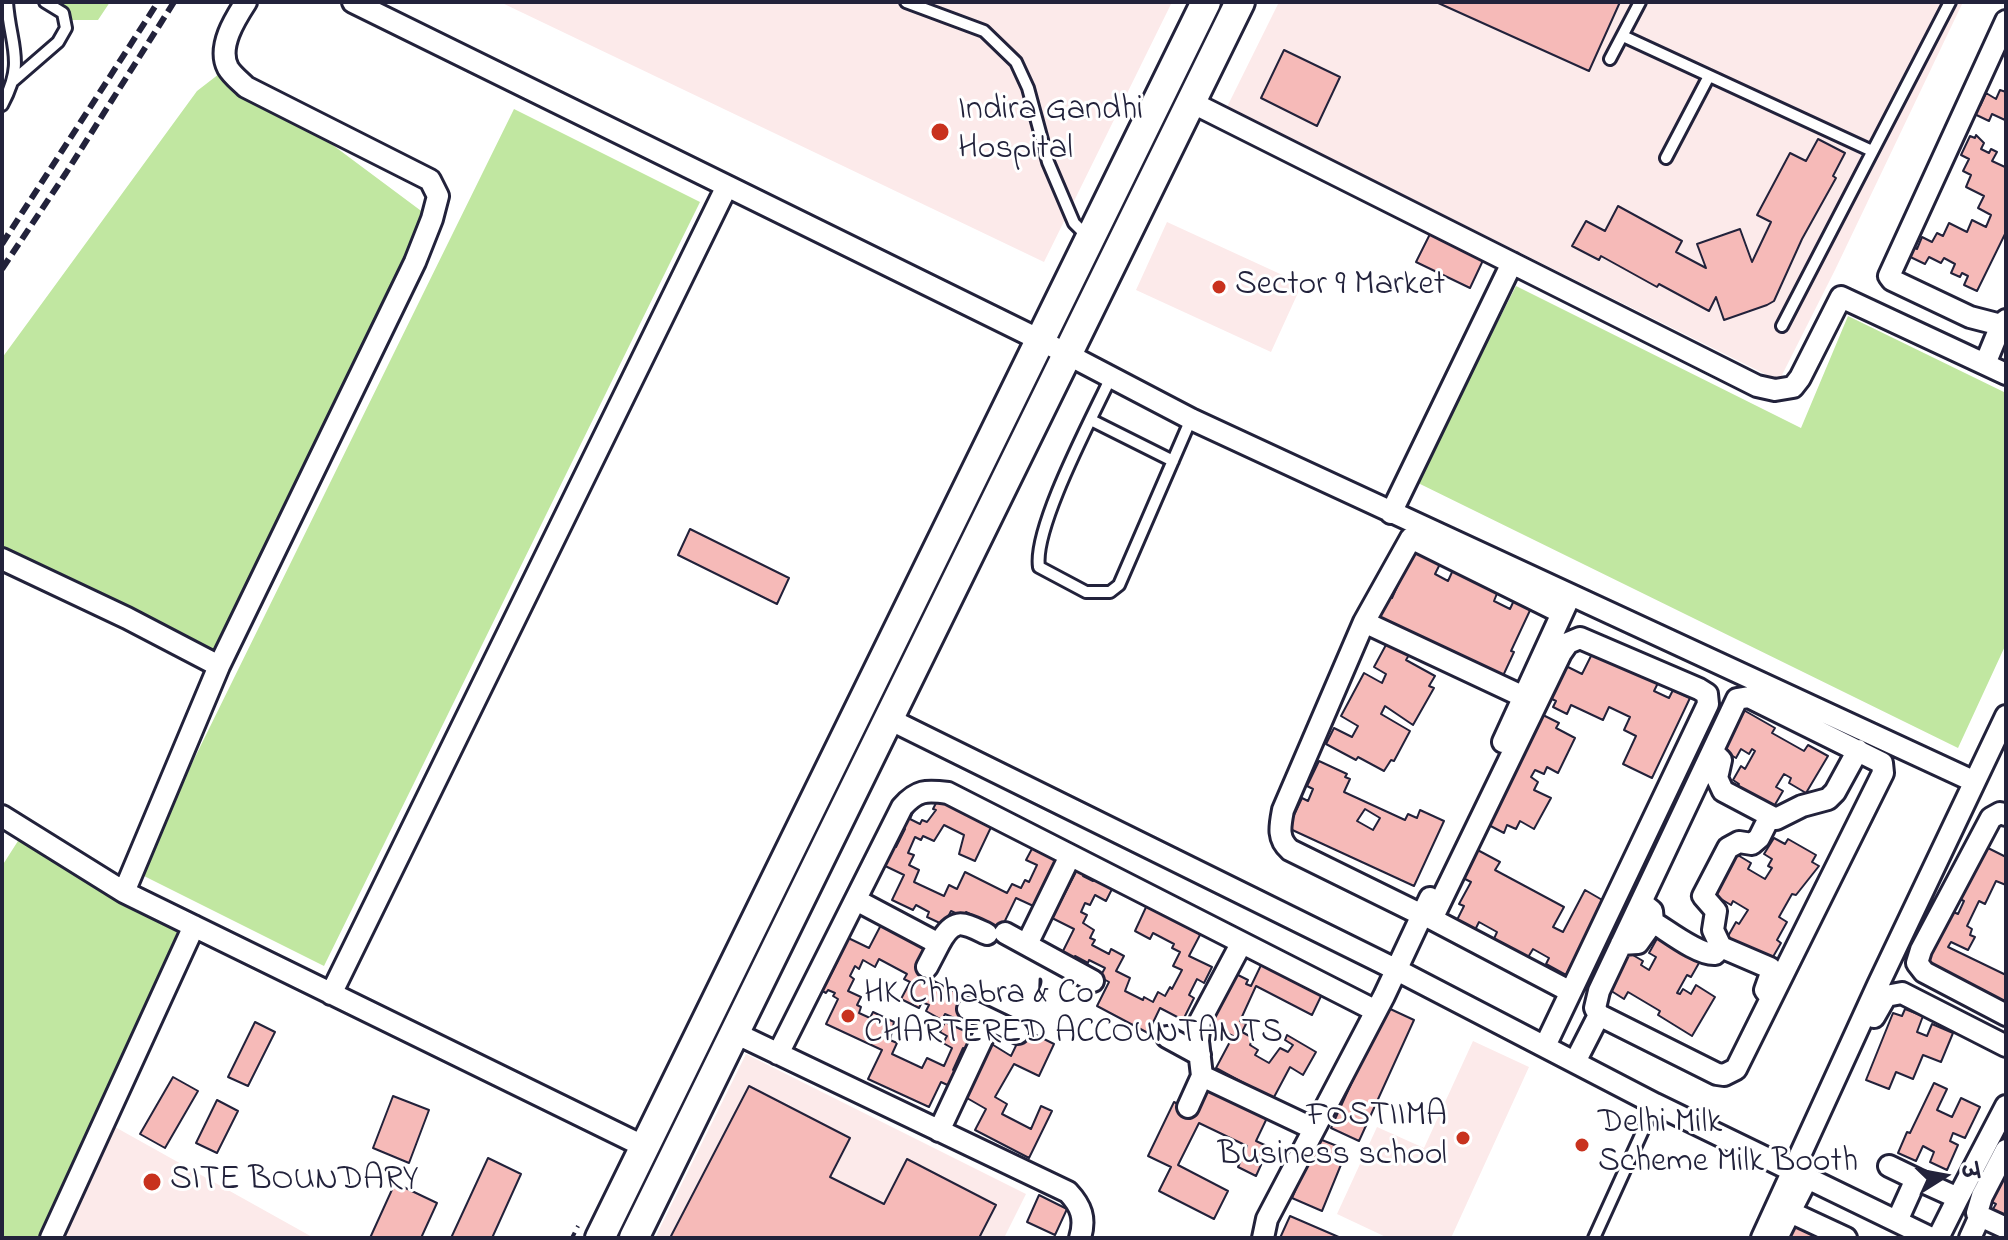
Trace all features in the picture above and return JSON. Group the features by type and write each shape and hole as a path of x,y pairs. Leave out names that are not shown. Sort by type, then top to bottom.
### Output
{"street":[{"path":"124,892 219,666 415,262 438,196 430,180 246,87 228,67 224,49 236,17 246,2"},
{"path":"353,2 1042,341 1191,419 1391,513 1566,605"},
{"path":"600,1238 1206,2"},
{"path":"634,1238 1240,2"},
{"path":"1985,364 2004,322 1970,317 1889,276 2006,21"},
{"path":"1191,102 1757,386 1775,390 1793,387 1841,297 2006,374"},
{"path":"331,994 727,186"},
{"path":"1391,513 1512,263"},
{"path":"1422,915 1290,850 1280,837 1283,810 1364,622 1411,538 1566,605 1725,667 1973,781"},
{"path":"2,559 219,666"},
{"path":"1263,1238 1267,1219 1397,970 1566,605"},
{"path":"1364,622 1524,697"},
{"path":"1569,991 1432,919 1433,915 1568,643 1575,638 1590,641 1707,694"},
{"path":"1545,1046 1706,711 1707,694 1725,667"},
{"path":"1742,697 1749,697 1878,760 1884,768 1736,1069 1724,1075 1599,1015 1595,1008 1621,944 1712,753 1733,705 1742,697"},
{"path":"1762,1238 1800,1173 1885,989 1973,781 2006,716"},
{"path":"889,719 1397,970 1655,1104 1931,1238"},
{"path":"1712,753 1721,760 1717,778 1723,791 1780,819 1802,806 1828,799 1858,750"},
{"path":"778,1054 902,807 912,796 929,791 948,793 1376,1011"},
{"path":"2006,815 2000,813 1991,818 1917,963 1924,972 2006,1015"},
{"path":"2,816 124,892 645,1147"},
{"path":"1770,816 1759,838 1752,844 1739,842 1728,848 1703,893 1705,901 1715,906 1713,930 1721,947 1770,968 1765,990 1772,996"},
{"path":"1027,944 1070,856"},
{"path":"856,900 939,944"},
{"path":"1621,944 1638,943 1653,922 1652,911 1641,902"},
{"path":"1653,922 1710,955 1721,947"},
{"path":"927,967 945,932 957,923 1027,944 1093,981"},
{"path":"51,1238 194,926"},
{"path":"1188,1107 1201,1065 1200,1021 1241,944"},
{"path":"1885,989 1902,993 2006,1046"},
{"path":"1849,1067 1885,989"},
{"path":"968,1009 1018,1033"},
{"path":"1575,1062 1599,1015"},
{"path":"939,1131 991,1020"},
{"path":"735,1033 1068,1192 1082,1207 1080,1238"},
{"path":"1167,1037 1201,1065 1314,1129"},
{"path":"1938,1238 2006,1106"},
{"path":"2006,1150 1977,1213 2006,1228"},
{"path":"1889,1166 1958,1198"},
{"path":"1777,1238 1790,1212 1800,1173"},
{"path":"1897,1221 1916,1179"},
{"path":"1790,1212 1846,1238"},
{"path":"1970,1238 1980,1216"}],"lane":[{"path":"2,105 17,63 7,2"},
{"path":"13,81 58,42 66,28 63,13 45,2"},
{"path":"906,2 984,31 1016,62 1028,88 1048,162 1074,223 1090,240"},
{"path":"1610,59 1640,2"},
{"path":"1782,326 1950,2"},
{"path":"1623,36 1872,151"},
{"path":"1666,158 1709,76"},
{"path":"1111,377 1063,481 1037,554 1039,567 1086,592 1110,592 1119,585 1191,419"},
{"path":"1091,420 1173,461"},
{"path":"1594,1238 1655,1104"}],"shaded area":[{"name":"Indira Gandhi Hospital","path":"500,2 1172,2 1044,262"},
{"path":"1279,2 1963,2 1779,381 1227,107"},
{"name":"Sector 9 Market","path":"1167,222 1302,284 1271,352 1136,290"},
{"name":"FOSTIIMA Business school","path":"1473,1041 1529,1067 1451,1238 1388,1238 1337,1214 1377,1127 1424,1148"},
{"path":"746,1054 1026,1194 1004,1238 655,1238"},
{"name":"SITE BOUNDARY","path":"115,1127 314,1238 63,1238"}],"green space":[{"path":"36,2 110,2 98,20 66,20"},
{"path":"228,67 432,219 219,666 2,559 2,358 197,91"},
{"path":"514,109 700,202 324,966 138,873"},
{"path":"1516,286 1801,428 1848,316 2006,393 2006,644 1958,748 1416,482"},
{"path":"25,830 194,926 46,1238 2,1238 2,866"}],"building":[{"path":"1436,2 1620,2 1589,71"},
{"path":"1284,50 1340,77 1317,126 1261,98"},
{"path":"2000,90 2006,92 2005,120 1992,114 1989,121 1966,110 1970,101 1980,106 1986,93 1996,99"},
{"path":"1976,135 1984,143 1981,149 1989,153 1991,149 1997,152 1992,161 2006,165 2006,232 1977,291 1964,285 1968,276 1951,273 1955,264 1944,258 1941,263 1929,257 1925,264 1902,253 1906,244 1917,249 1922,237 1932,242 1937,233 1943,236 1949,223 1967,232 1972,220 1986,227 1991,215 1978,208 1984,196 1966,187 1971,175 1963,171 1969,159 1961,155 1970,136 1975,138"},
{"path":"1818,139 1845,153 1833,176 1836,178 1802,239 1774,301 1767,305 1724,320 1716,297 1709,311 1601,256 1599,260 1572,246 1586,221 1605,231 1618,206 1682,241 1676,252 1706,268 1697,244 1740,229 1752,262 1771,222 1757,215 1790,153 1806,161"},
{"path":"1433,228 1486,254 1470,288 1416,262"},
{"path":"690,529 789,578 777,604 678,555"},
{"path":"1413,551 1440,564 1435,574 1448,581 1453,570 1498,591 1494,601 1510,609 1516,596 1533,604 1502,678 1372,616 1383,594 1392,598"},
{"path":"1387,643 1409,655 1406,660 1435,676 1429,686 1434,688 1413,725 1385,706 1381,714 1410,731 1394,761 1391,760 1384,771 1326,744 1334,728 1352,737 1358,726 1341,716 1364,673 1382,683 1386,674 1374,667"},
{"path":"1593,652 1658,683 1654,691 1669,698 1673,690 1690,698 1652,778 1623,764 1636,736 1624,730 1630,717 1609,707 1603,720 1571,705 1567,714 1553,707 1556,701 1544,695 1560,663 1582,674"},
{"path":"1740,708 1775,728 1772,733 1804,751 1808,745 1828,756 1806,793 1789,783 1791,778 1784,774 1776,787 1783,791 1773,808 1737,787 1739,784 1733,780 1741,766 1745,769 1755,751 1752,749 1749,754 1741,749 1736,758 1717,747"},
{"path":"1537,712 1559,723 1556,728 1575,738 1558,773 1547,767 1544,774 1535,770 1531,777 1538,782 1534,790 1551,798 1534,829 1520,821 1516,829 1507,825 1504,833 1483,822"},
{"path":"1319,761 1347,774 1345,777 1350,779 1344,792 1405,820 1408,814 1417,818 1420,810 1444,821 1414,886 1288,828 1302,798 1308,801 1313,789 1307,786","holes":["1365,809 1380,818 1373,830 1357,821"]},
{"path":"939,797 993,823 975,861 959,854 964,835 944,825 934,841 923,836 921,840 915,837 908,853 914,855 909,865 919,870 914,882 944,896 949,885 957,889 965,872 1007,893 1012,884 1021,888 1025,880 1029,882 1037,865 1026,860 1034,845 1066,860 1042,910 1016,898 1001,929 966,912 964,917 951,911 944,925 927,917 929,912 916,905 913,910 892,900 904,875 879,863 889,843 896,847 905,829 897,826 905,808 913,812 910,819 920,824 922,820 927,822 936,810 933,809"},
{"path":"1774,838 1785,844 1788,839 1816,855 1812,862 1819,866 1796,895 1792,894 1779,917 1787,922 1777,940 1781,943 1770,962 1727,938 1748,910 1733,901 1731,905 1711,893 1731,851 1751,863 1748,869 1765,879 1772,868 1768,866 1772,859 1764,854"},
{"path":"1472,847 1500,862 1495,870 1564,907 1553,927 1563,932 1585,890 1604,901 1566,975 1546,964 1549,958 1533,949 1527,959 1493,941 1497,932 1479,922 1475,930 1457,920 1464,906 1459,904 1471,882 1463,878 1467,871 1461,867"},
{"path":"1986,847 2006,857 2006,885 1996,881 1985,904 1979,901 1967,926 1972,929 1970,935 1975,937 1968,950 1951,942 1948,947 2006,975 2006,1004 1923,964 1949,910 1958,914 1964,901 1955,897"},
{"path":"1079,866 1087,870 1083,876 1093,881 1096,876 1103,879 1101,883 1112,889 1106,901 1095,895 1090,905 1085,903 1081,912 1087,915 1083,923 1094,930 1090,938 1095,940 1092,945 1109,954 1111,949 1124,956 1116,971 1130,978 1125,991 1153,1002 1158,992 1165,996 1170,987 1172,989 1182,970 1173,966 1180,952 1172,948 1174,944 1153,933 1150,939 1135,931 1147,905 1201,933 1189,956 1212,967 1204,983 1197,979 1189,995 1194,998 1183,1020 1160,1008 1148,1033 1097,1006 1109,982 1100,977 1105,968 1089,960 1088,963 1075,956 1072,961 1061,955 1074,929 1052,918"},
{"name":"HK Chhabra & Co CHARTERED ACCOUNTANTS","path":"882,923 934,950 922,975 969,999 959,1020 945,1014 942,1020 926,1011 929,1005 922,1002 919,1008 901,999 910,982 904,979 907,974 879,959 875,967 863,960 859,969 855,966 850,976 854,979 848,991 861,997 857,1005 861,1007 859,1013 870,1018 873,1012 894,1022 890,1040 897,1043 892,1054 922,1068 927,1058 944,1066 952,1048 943,1043 947,1036 940,1032 945,1022 980,1038 973,1052 963,1048 953,1070 962,1075 956,1089 941,1082 929,1107 868,1079 882,1050 826,1024 838,999 833,996 835,993 828,990 826,993 813,986 822,970 831,974 838,960 829,956 840,934 869,948"},
{"path":"1659,935 1695,956 1693,959 1699,963 1691,977 1687,975 1677,993 1680,994 1683,989 1691,994 1696,985 1715,997 1692,1036 1658,1015 1660,1011 1628,992 1624,999 1605,987 1626,951 1643,961 1641,965 1649,970 1656,957 1649,953"},
{"path":"1263,961 1323,992 1312,1015 1256,986 1240,1021 1246,1024 1242,1032 1253,1038 1250,1045 1258,1050 1255,1055 1269,1063 1280,1048 1288,1052 1293,1045 1285,1040 1287,1035 1316,1052 1303,1075 1290,1067 1273,1099 1216,1068 1233,1036 1209,1025 1234,973 1248,980 1246,984 1251,986"},
{"path":"1386,1007 1414,1020 1359,1141 1331,1128"},
{"path":"1905,1009 1923,1016 1917,1032 1927,1036 1932,1024 1953,1033 1941,1062 1923,1055 1913,1079 1896,1072 1889,1089 1866,1080 1893,1013 1902,1016"},
{"path":"255,1022 275,1032 248,1086 228,1077"},
{"path":"1024,1029 1054,1044 1039,1076 1014,1064 995,1097 1007,1104 1002,1114 1031,1129 1041,1106 1052,1111 1029,1158 975,1130 986,1109 960,1094 990,1043 1011,1056"},
{"path":"173,1077 198,1091 165,1148 140,1134"},
{"path":"1934,1083 1947,1089 1937,1110 1952,1117 1961,1098 1980,1107 1965,1138 1953,1133 1950,1141 1958,1145 1947,1170 1930,1162 1934,1152 1923,1146 1916,1161 1898,1153"},
{"path":"749,1086 850,1138 830,1177 884,1204 907,1159 996,1205 979,1238 670,1238"},
{"path":"1208,1090 1267,1118 1256,1141 1269,1147 1256,1176 1238,1167 1247,1146 1199,1123 1178,1165 1228,1191 1214,1219 1159,1191 1171,1167 1148,1156 1174,1102 1197,1114"},
{"path":"393,1096 429,1110 409,1163 373,1148"},
{"path":"217,1100 238,1111 217,1153 196,1143"},
{"path":"1317,1138 1347,1150 1322,1211 1292,1198"},
{"path":"488,1158 521,1174 492,1238 451,1238"},
{"path":"2001,1172 2006,1174 2005,1216 1993,1209 1996,1204 1987,1200"},
{"path":"395,1183 437,1203 421,1238 370,1238"},
{"path":"1039,1195 1067,1209 1055,1235 1027,1222"},
{"path":"1290,1216 1341,1238 1280,1238"},
{"path":"1792,1218 1826,1238 1781,1238"}],"railway":[{"path":"2,244 158,2"},
{"path":"2,269 174,2"}],"place":[{"name":"Indira Gandhi Hospital","path":"940,132"},
{"name":"Sector 9 Market","path":"1219,287"},
{"name":"HK Chhabra & Co CHARTERED ACCOUNTANTS","path":"848,1016"},
{"name":"FOSTIIMA Business school","path":"1463,1138"},
{"name":"Delhi Milk Scheme Milk Booth","path":"1582,1145"},
{"name":"SITE BOUNDARY","path":"152,1182"}]}
